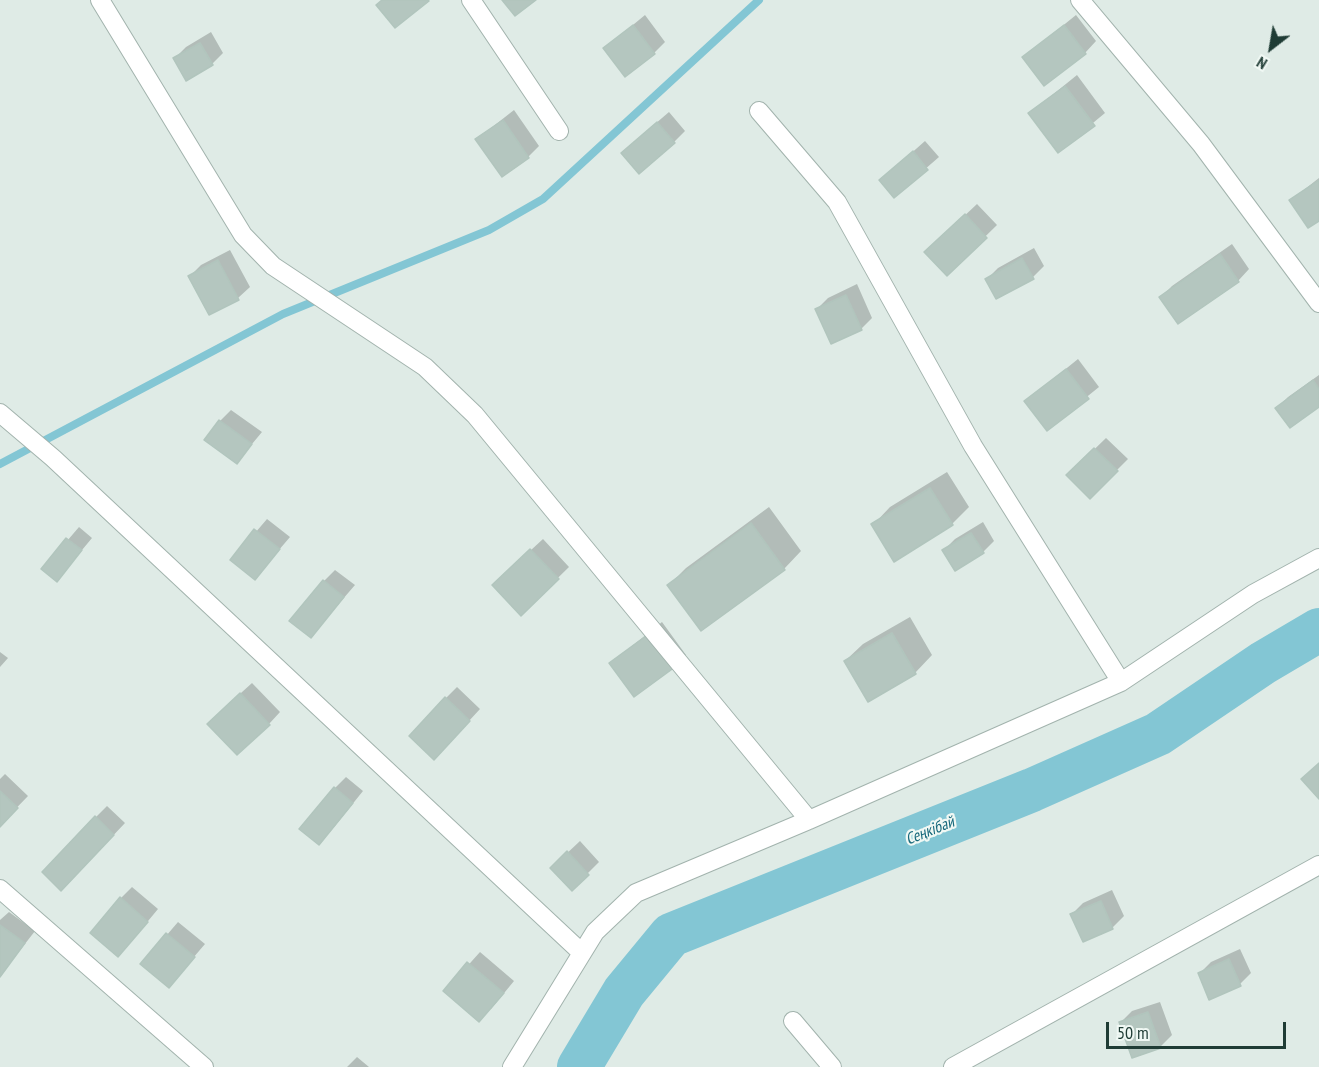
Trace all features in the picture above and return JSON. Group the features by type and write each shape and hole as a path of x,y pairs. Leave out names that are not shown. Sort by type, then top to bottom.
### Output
{"street":[{"path":"100,0 243,235 273,266 425,367 475,415 809,820"},
{"path":"471,0 559,131"},
{"path":"1080,0 1201,144 1319,303"},
{"path":"759,111 837,202 973,446 1121,682"},
{"path":"0,413 53,458 582,953"},
{"path":"512,1067 595,932 636,893 809,820 1121,682 1253,594 1319,558"},
{"path":"953,1067 1319,865"},
{"path":"0,890 204,1067"},
{"path":"793,1021 831,1067"}],"building":[{"path":"382,0 429,1 395,28 376,5"},
{"path":"502,0 536,0 515,16"},
{"path":"633,25 655,54 625,77 603,48"},
{"path":"1064,25 1086,54 1044,86 1022,57"},
{"path":"200,43 213,65 186,81 173,58"},
{"path":"1065,86 1095,126 1058,153 1028,113"},
{"path":"503,120 529,158 502,177 475,139"},
{"path":"657,122 675,143 639,174 621,153"},
{"path":"913,151 928,170 894,198 879,180"},
{"path":"1319,180 1319,221 1308,228 1289,200"},
{"path":"965,214 987,238 947,276 924,252"},
{"path":"1220,254 1239,282 1178,324 1159,297"},
{"path":"1022,258 1034,279 996,299 985,279"},
{"path":"218,260 239,300 209,315 188,276"},
{"path":"846,295 862,330 831,344 815,309"},
{"path":"1066,369 1089,399 1047,431 1024,401"},
{"path":"1313,380 1319,389 1319,407 1290,428 1275,408"},
{"path":"219,420 252,444 237,464 204,440"},
{"path":"1094,448 1118,471 1090,499 1066,475"},
{"path":"930,488 953,525 894,562 871,524"},
{"path":"751,523 785,570 701,631 667,585"},
{"path":"254,529 280,549 255,580 230,560"},
{"path":"971,533 984,553 955,571 942,550"},
{"path":"66,538 82,550 57,582 41,569"},
{"path":"530,549 559,579 521,616 492,585"},
{"path":"323,580 344,597 311,638 289,621"},
{"path":"650,633 675,667 634,697 609,663"},
{"path":"892,633 916,674 868,702 844,661"},
{"path":"240,693 270,725 237,755 207,724"},
{"path":"445,697 470,721 434,760 409,736"},
{"path":"1319,763 1319,799 1301,779"},
{"path":"334,787 353,803 319,845 299,829"},
{"path":"0,791 18,808 0,827"},
{"path":"95,816 114,835 61,891 42,872"},
{"path":"567,851 589,875 572,891 550,868"},
{"path":"120,897 148,922 118,957 90,933"},
{"path":"1101,901 1113,929 1083,942 1070,914"},
{"path":"0,925 25,943 0,977"},
{"path":"166,933 195,957 169,988 140,964"},
{"path":"1229,959 1241,986 1209,1000 1198,973"},
{"path":"467,962 504,993 479,1022 443,991"},
{"path":"1148,1012 1161,1048 1132,1058 1119,1022"}],"waterway":[{"path":"0,464 283,314 489,230 543,199 759,0"},
{"name":"Сеңкібай","path":"579,1067 624,992 671,935 1032,790 1158,734 1263,663 1319,630"}]}
